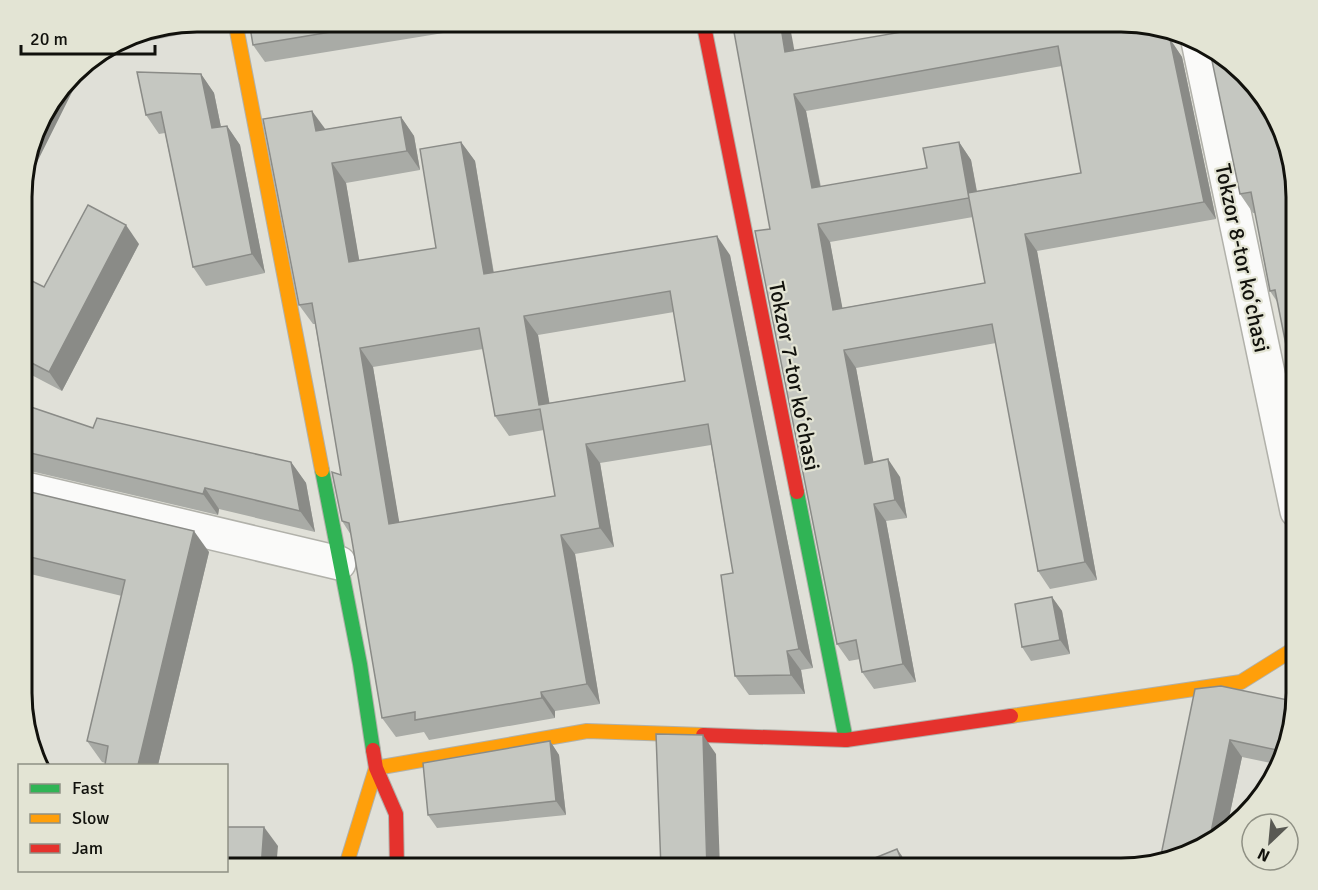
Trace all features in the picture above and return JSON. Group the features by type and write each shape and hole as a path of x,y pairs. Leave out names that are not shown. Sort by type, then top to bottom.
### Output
{"street":[{"path":"237,32 360,664 376,768 396,814 397,858"},
{"name":"Tokzor 7-tor koʻchasi","path":"705,32 846,740"},
{"name":"Tokzor 8-tor koʻchasi","path":"1200,52 1286,459"},
{"path":"31,490 339,563"},
{"path":"376,768 587,731 846,740 1240,682 1286,653"},
{"path":"348,858 376,768"}],"building":[{"path":"251,32 331,32 253,45"},
{"path":"734,32 782,32 785,52 902,32 1132,32 1170,39 1204,202 1025,234 1085,562 1038,571 992,324 844,350 865,464 888,459 895,500 874,504 903,664 862,672 856,640 837,644 755,231 770,229","holes":["1058,46 1081,173 968,193 959,142 923,148 927,168 812,188 794,94","969,198 985,283 833,310 818,224"]},
{"path":"1211,58 1230,73 1252,96 1264,114 1278,144 1286,186 1286,345 1275,290 1270,291 1251,192 1240,194"},
{"path":"137,72 201,74 212,128 227,126 252,254 193,267 161,112 146,115"},
{"path":"312,111 316,131 401,117 407,151 332,163 349,262 436,248 420,149 461,142 484,274 717,236 799,649 787,651 791,675 735,676 721,575 733,573 708,424 586,444 600,528 561,535 587,684 541,692 542,698 415,720 415,712 382,718 349,523 342,521 332,472 341,475 312,303 299,305 263,119","holes":["670,291 685,381 539,405 524,316","479,328 495,416 540,409 555,496 389,524 360,348"]},
{"path":"88,205 126,225 49,372 31,363 31,280 44,287"},
{"path":"31,407 93,428 97,418 291,462 300,511 205,488 203,494 31,453"},
{"path":"31,492 194,531 138,764 105,764 108,746 87,741 125,580 31,557"},
{"path":"1052,597 1060,640 1022,647 1015,604"},
{"path":"1221,686 1286,700 1283,725 1276,750 1230,740 1211,831 1174,850 1161,853 1195,689"},
{"path":"656,734 703,735 707,858 661,858"},
{"path":"550,741 556,801 428,815 423,763"},
{"path":"228,827 264,827 262,858 228,858"},
{"path":"897,849 901,858 875,858"}],"traffic: fast":[{"path":"322,470 360,664 373,750"},
{"path":"797,492 846,740"}],"traffic: slow":[{"path":"237,32 322,470"},
{"path":"1011,716 1241,682 1286,654"},
{"path":"348,858 376,768 587,731 703,735"}],"traffic: jam":[{"path":"705,32 797,492"},
{"path":"703,735 846,740 1011,716"},
{"path":"373,750 376,768 396,814 397,858"}]}
